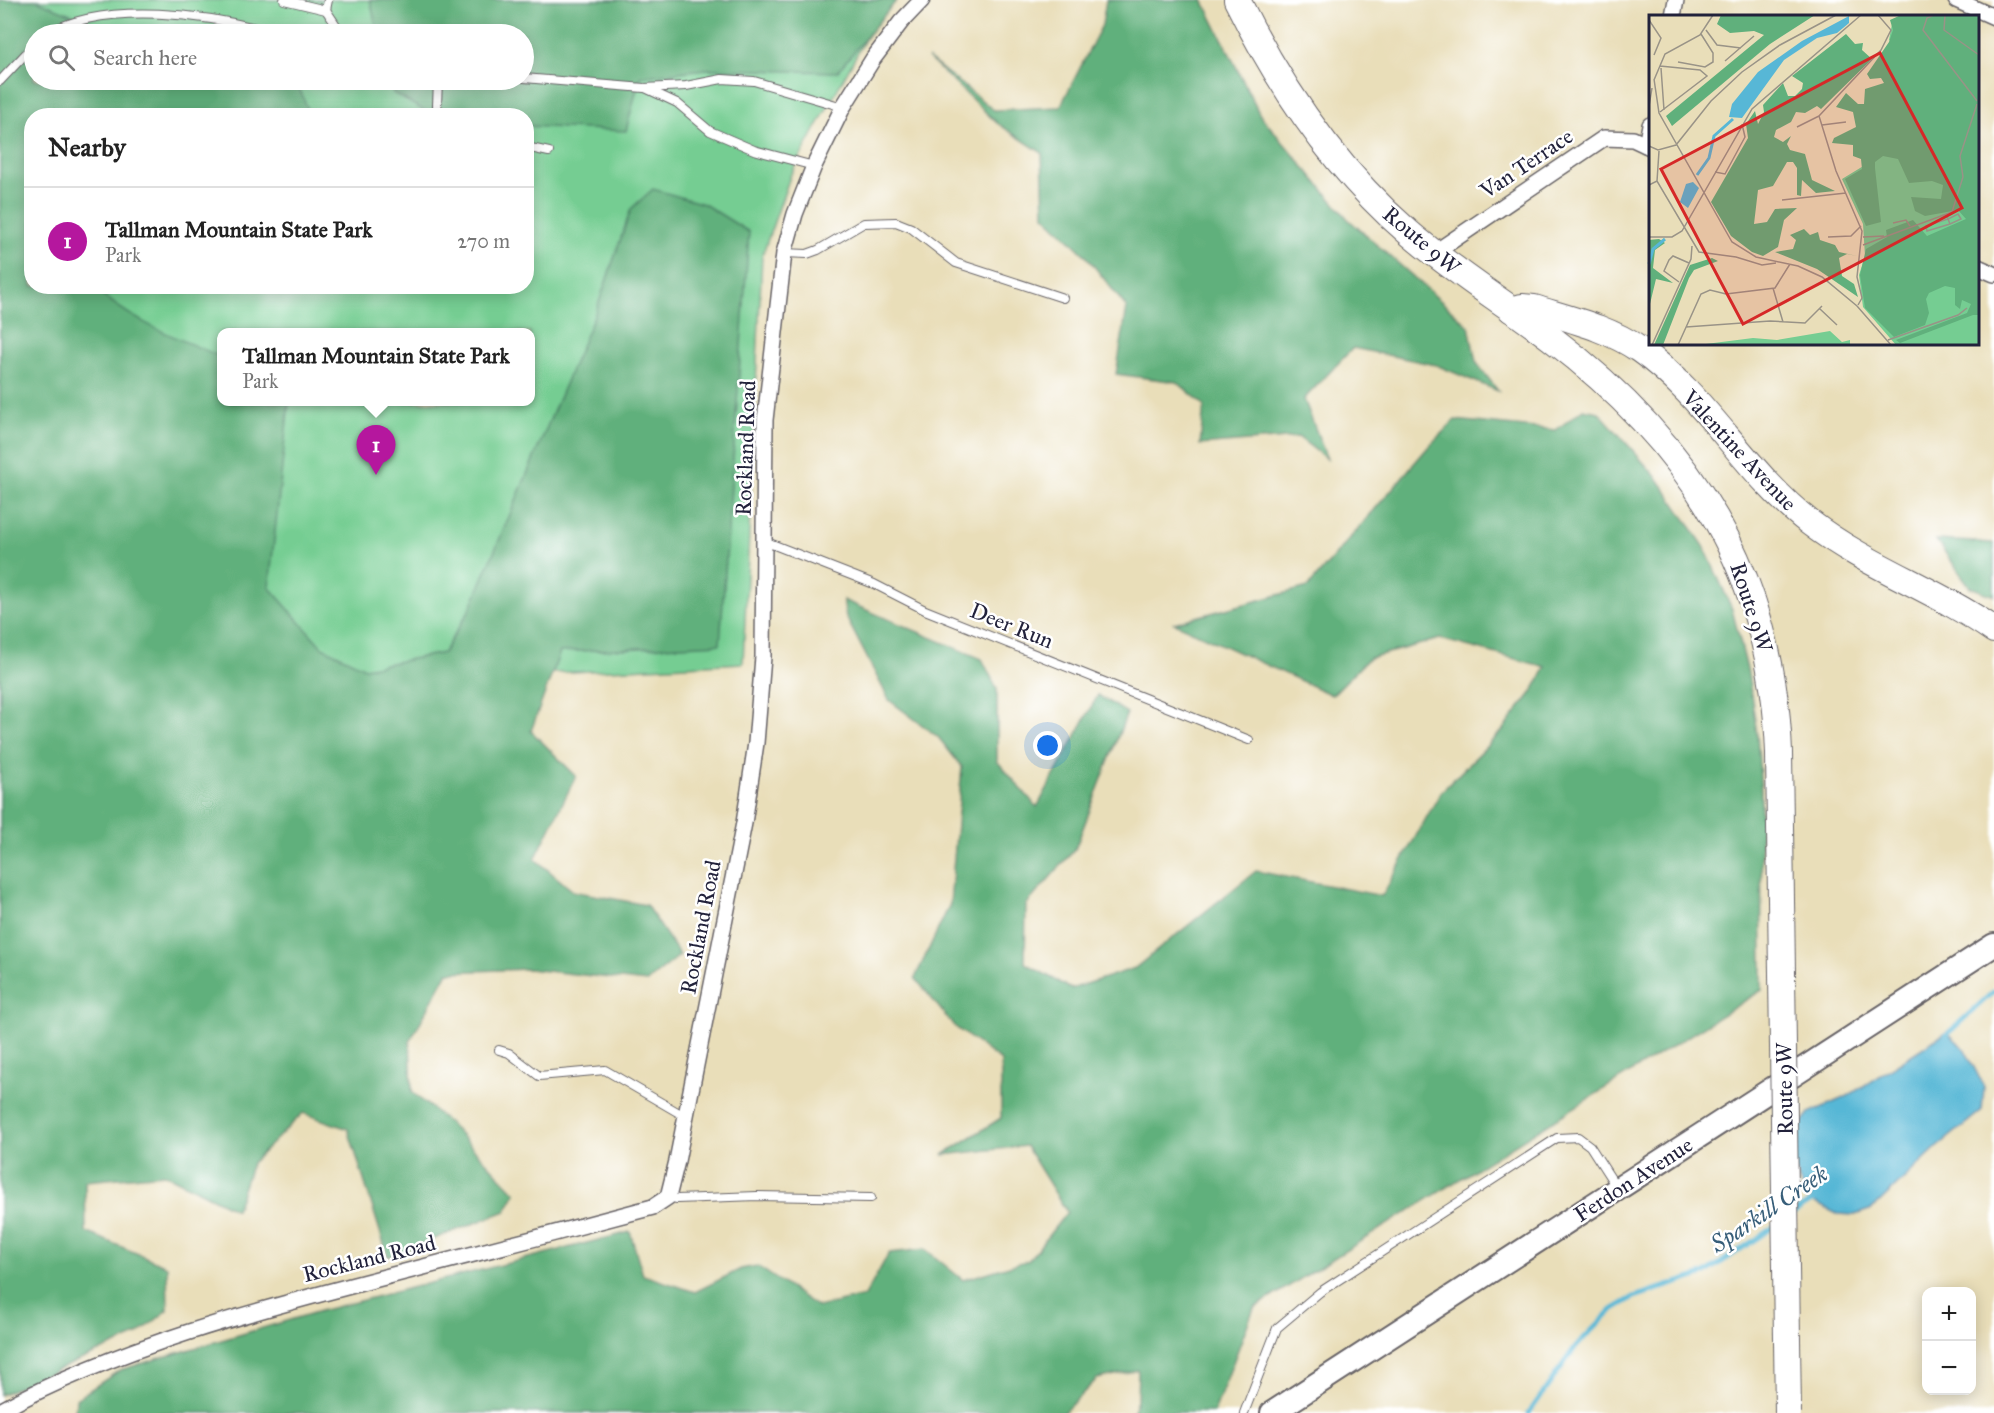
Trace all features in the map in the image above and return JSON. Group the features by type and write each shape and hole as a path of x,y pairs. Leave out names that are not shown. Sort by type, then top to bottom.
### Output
{"main road":[{"name":"Route 9W","path":"1237,0 1289,90 1336,156 1382,207 1434,253 1572,355 1626,404 1678,463 1716,518 1744,573 1763,629 1774,688 1779,753 1788,1413"},
{"name":"Valentine Avenue","path":"1512,311 1522,307 1534,308 1604,332 1639,349 1670,375 1763,480 1806,520 1854,552 1994,630"}],"street":[{"name":"Rockland Road","path":"0,1411 23,1398 124,1356 241,1315 653,1207 668,1197 744,823 756,743 763,657 765,420 784,254 795,214 814,166 843,107 873,59 901,22 922,0"},
{"path":"1673,15 1676,0"},
{"path":"1956,0 1994,17"},
{"name":"Van Terrace","path":"1434,253 1604,138 1633,140 1648,146"},
{"path":"1979,268 1994,274"},
{"name":"Ferdon Avenue","path":"1272,1413 1994,945"}],"lane":[{"path":"284,0 326,10 335,24"},
{"path":"326,10 328,0"},
{"path":"166,4 241,24"},
{"path":"58,24 83,10"},
{"path":"0,81 24,56"},
{"path":"534,79 644,88 686,86 722,79 754,81 843,107"},
{"path":"644,88 677,103 710,131 754,150 814,166"},
{"path":"438,90 438,108"},
{"path":"534,149 549,152"},
{"path":"784,254 807,254 818,250 864,223 896,222 911,228 956,263 1063,298"},
{"name":"Deer Run","path":"764,541 874,584 925,610 1249,740"},
{"path":"498,1050 509,1053 539,1077 586,1070 606,1070 686,1117"},
{"path":"1244,1413 1277,1328 1320,1292 1557,1138 1578,1137 1590,1146 1618,1189"},
{"path":"668,1197 677,1199 758,1196 871,1198"}],"green space":[{"path":"0,0 897,0 874,23 791,174 762,256 743,663 0,702"},
{"path":"0,0 36,0 95,24 24,24 24,90 300,90 307,108 24,108 24,294 103,294 138,319 217,355 217,406 289,406 269,587 322,647 365,668 443,653 470,609 596,311 631,209 653,189 704,204 749,232 720,644 560,652 531,731 576,776 535,859 573,891 646,905 680,955 647,982 528,969 448,972 410,1041 412,1092 449,1123 516,1193 506,1211 388,1257 348,1129 303,1113 252,1163 236,1210 165,1174 85,1181 86,1232 167,1266 168,1310 137,1335 0,1395"},
{"path":"370,0 897,0 837,72 705,69 640,77 626,131 534,126 534,108 419,108 393,93 392,90 534,90 534,24 376,24"},
{"path":"1106,0 1203,0 1260,115 1348,219 1469,326 1476,362 1498,391 1436,365 1353,348 1304,399 1327,459 1298,437 1200,445 1204,405 1177,382 1116,374 1127,308 1086,256 1044,215 1042,153 997,123 928,58 994,110 1060,107 1102,25"},
{"path":"1583,409 1599,412 1658,479 1704,546 1732,609 1748,673 1757,734 1761,790 1762,990 1254,1308 1214,1412 1132,1413 1137,1400 1138,1370 1097,1379 1063,1413 75,1413 76,1399 120,1370 320,1311 630,1232 643,1275 695,1292 741,1269 757,1266 818,1307 865,1296 889,1253 925,1249 963,1280 1029,1260 1067,1212 1026,1146 943,1155 1001,1118 1001,1061 954,1026 915,978 950,904 962,767 938,737 889,700 846,617 843,600 982,659 997,689 997,761 1037,807 1098,695 1127,713 1075,849 1026,905 1025,963 1071,989 1135,968 1256,871 1382,896 1441,792 1501,732 1533,691 1546,667 1440,639 1369,658 1332,695 1174,623 1308,587 1429,446 1455,420 1556,430"},
{"path":"1936,540 1994,543 1994,596 1970,587"}],"water":[{"path":"1947,1032 1964,1048 1984,1087 1982,1110 1936,1148 1872,1209 1855,1215 1837,1214 1815,1203 1801,1185 1792,1161 1794,1132 1809,1113 1848,1096"}],"waterway":[{"name":"Sparkill Creek","path":"1945,1036 1994,991"},
{"name":"Sparkill Creek","path":"1793,1213 1818,1197"},
{"name":"Sparkill Creek","path":"1529,1413 1576,1346 1612,1310 1634,1297 1704,1274 1778,1224"}],"place":[{"name":"Tallman Mountain State Park","path":"376,475"}]}
